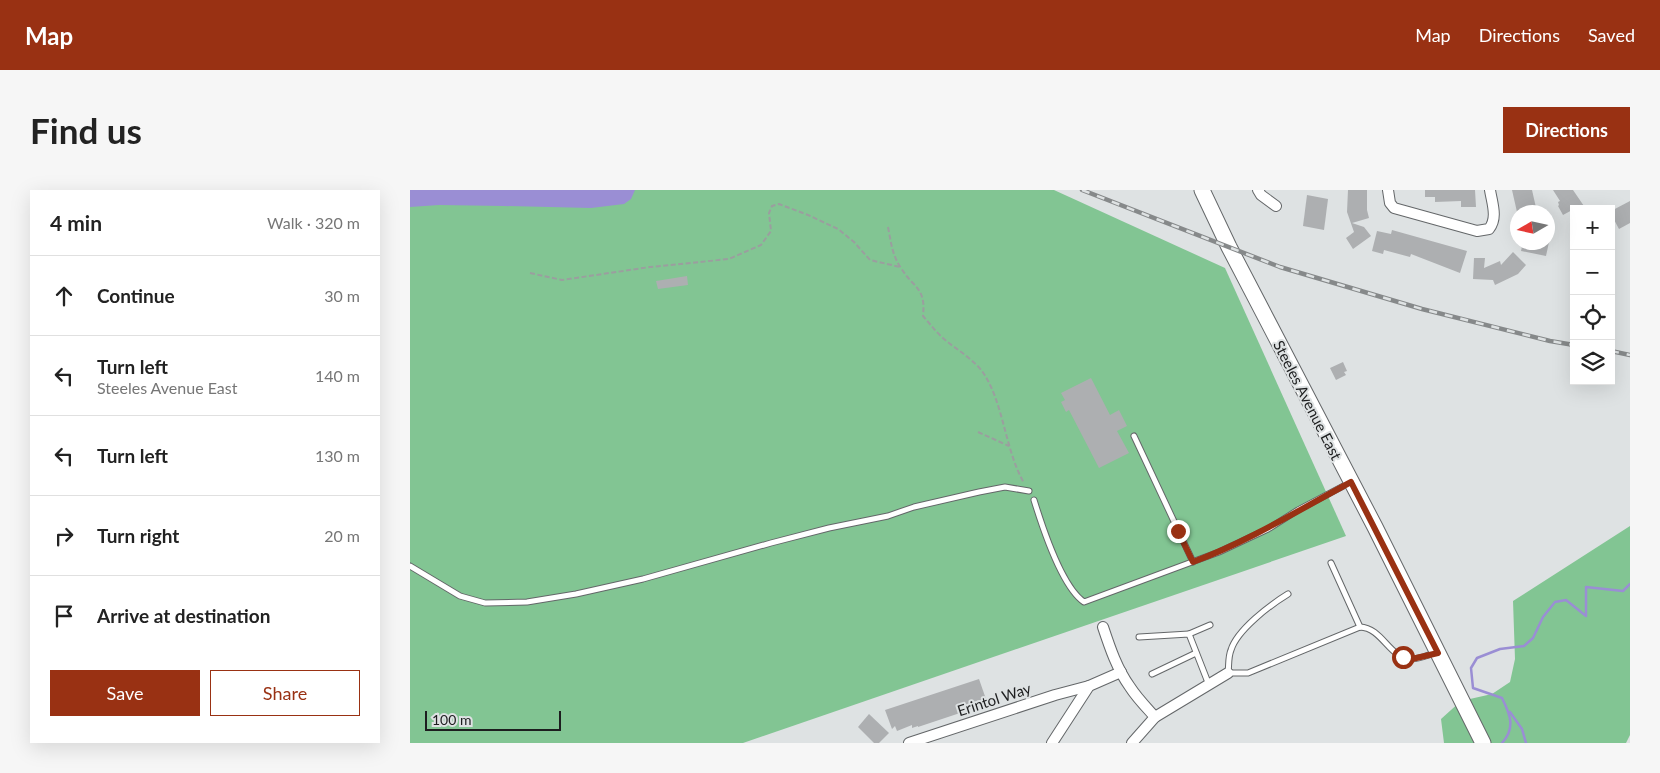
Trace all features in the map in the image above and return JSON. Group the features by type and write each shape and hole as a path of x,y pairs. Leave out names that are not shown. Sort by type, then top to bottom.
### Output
{"main road":[{"name":"Steeles Avenue East","path":"1202,190 1483,743"}],"street":[{"path":"1258,190 1261,195 1276,206"},
{"path":"1388,190 1390,203 1394,208 1477,231 1489,229 1493,224 1494,215 1490,190"},
{"path":"1103,627 1113,656 1130,688 1155,717"},
{"name":"Erintol Way","path":"909,743 1048,697 1089,686 1121,672"},
{"path":"1132,743 1155,717 1228,674"},
{"path":"1052,743 1089,686"}],"lane":[{"path":"1134,436 1193,562"},
{"path":"1034,500 1045,535 1060,568 1076,596 1084,602 1219,552 1268,529 1298,510 1351,482"},
{"path":"410,566 460,596 485,603 527,602 576,594 643,579 828,528 888,516 914,507 979,492 1004,487 1029,491"},
{"path":"1330,564 1360,627"},
{"path":"1288,594 1270,605 1235,640 1230,652 1228,674 1248,673 1360,627 1377,633 1393,651 1403,657 1412,659 1438,653"},
{"path":"1138,637 1189,634 1210,625"},
{"path":"1189,634 1209,685"},
{"path":"1152,674 1196,653"}],"path":[{"path":"530,273 562,280 650,267 729,259 761,245 771,231 769,213 772,206 780,204 838,229 854,242 870,260 900,267"},
{"path":"888,227 892,252 900,267 923,296 923,316 935,330 976,364 984,374 992,390 1016,470 1029,491"},
{"path":"978,432 1009,446"}],"green space":[{"path":"410,190 1054,190 1225,268 1346,536 743,743 410,743"},
{"path":"1630,526 1630,735 1626,743 1444,743 1441,719 1461,701 1492,694 1510,682 1515,659 1513,601"}],"shaded area":[{"path":"410,190 635,190 631,199 624,204 591,208 439,205 410,207"}],"building":[{"path":"1348,190 1367,190 1369,218 1352,223 1364,227 1371,236 1353,249 1346,238 1354,232 1347,212"},
{"path":"1425,190 1475,190 1476,207 1461,207 1461,201 1435,202 1435,197 1425,197"},
{"path":"1512,190 1532,190 1535,205 1515,205"},
{"path":"1553,190 1573,190 1583,205 1570,205 1570,211 1563,215 1558,206 1560,201"},
{"path":"1307,195 1328,199 1324,230 1303,226"},
{"path":"1630,201 1630,223 1619,229 1615,222 1615,209"},
{"path":"1392,230 1467,251 1460,273 1411,254 1410,257 1384,250 1383,254 1372,251 1377,231 1391,234"},
{"path":"1521,250 1547,250 1546,256"},
{"path":"1513,252 1526,265 1518,274 1495,285 1493,280 1473,279 1474,258 1485,258 1484,268 1500,261 1501,265"},
{"path":"687,276 688,285 658,289 656,281"},
{"path":"1343,362 1347,371 1344,372 1346,375 1336,380 1330,368"},
{"path":"1091,378 1110,415 1119,410 1127,426 1117,431 1129,453 1099,468 1069,410 1066,412 1061,402 1065,400 1061,393"},
{"path":"979,679 987,702 983,703 984,705 918,727 912,728 912,725 897,731 895,726 892,729 885,710"},
{"path":"869,714 889,733 879,743 874,743 858,727"}],"waterway":[{"path":"1502,743 1509,732 1509,715 1502,698 1473,688 1471,668 1477,658 1500,649 1524,646 1533,638 1543,617 1555,602 1566,600 1586,616 1586,587 1623,591 1630,584"},
{"path":"1510,712 1522,729 1526,743"}],"railway":[{"path":"1082,190 1280,267 1422,309 1570,344"},
{"path":"1615,352 1630,355"}],"route":[{"path":"1178,531 1193,562 1268,529 1298,510 1351,482 1438,653 1412,659 1403,657"}]}
